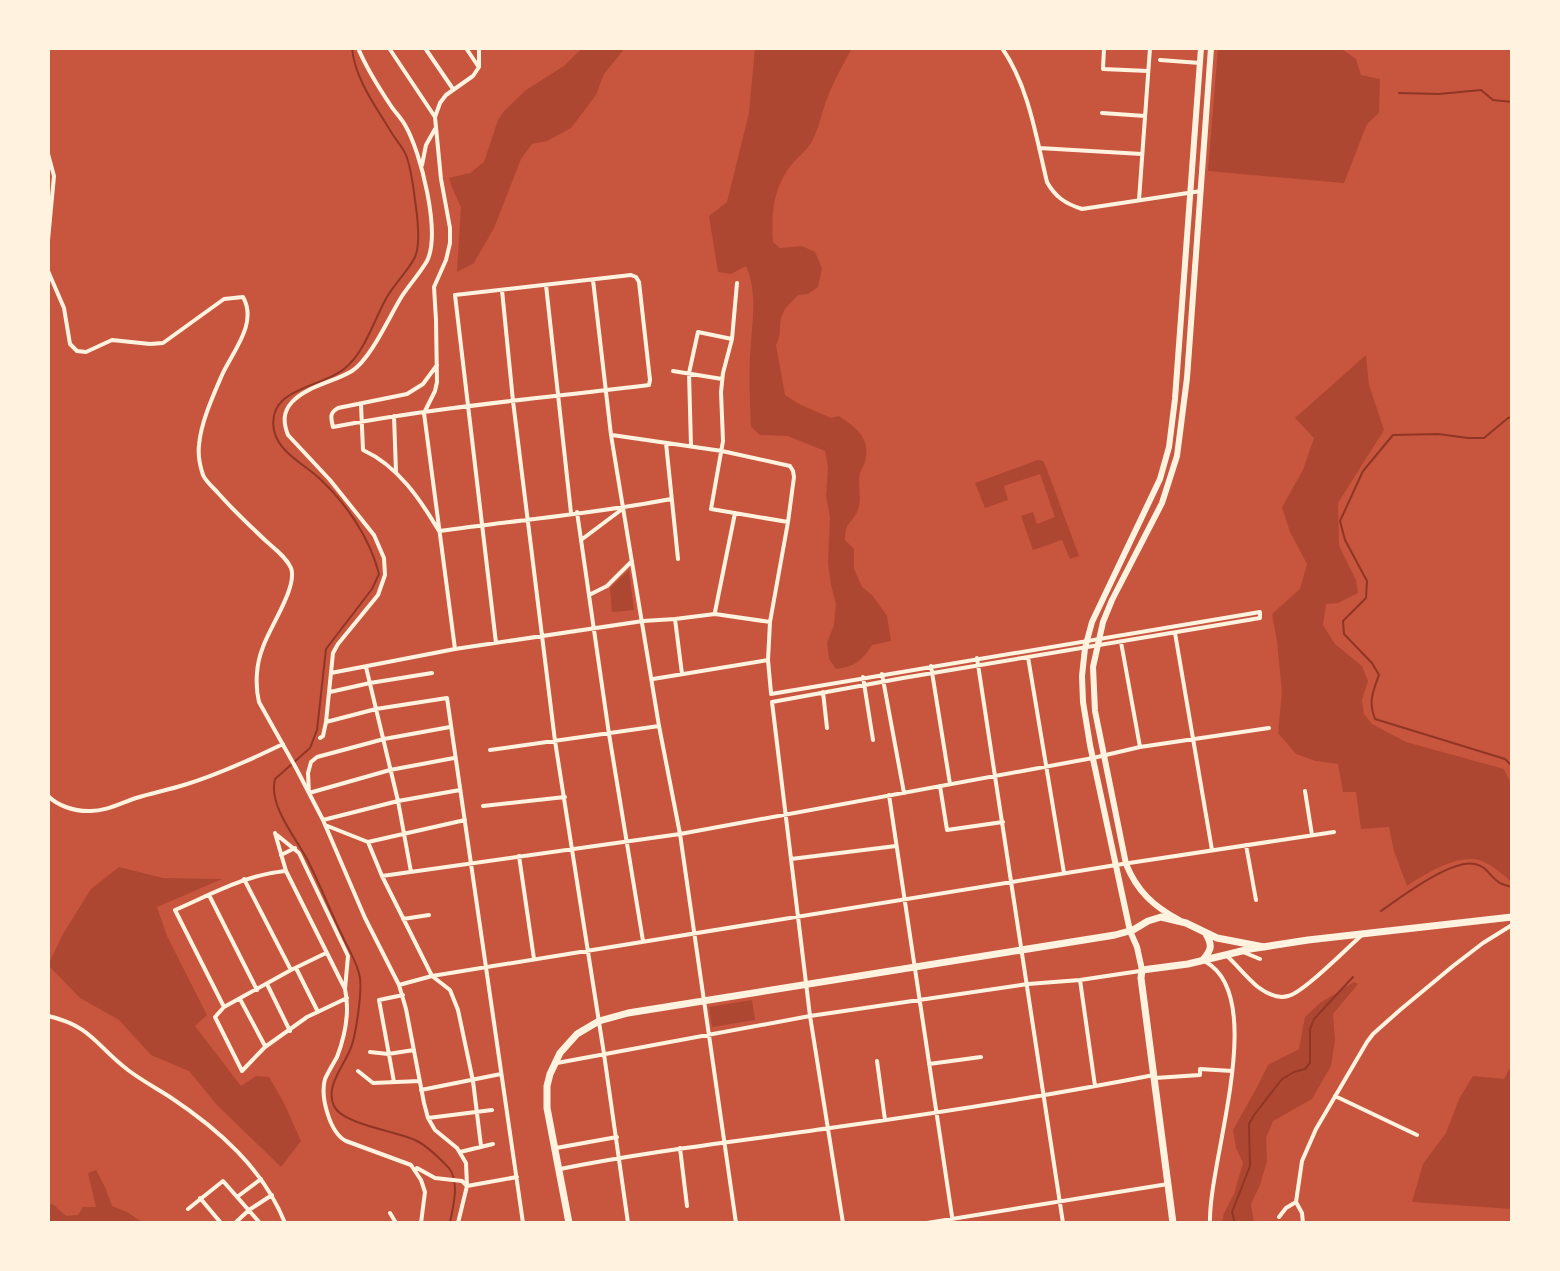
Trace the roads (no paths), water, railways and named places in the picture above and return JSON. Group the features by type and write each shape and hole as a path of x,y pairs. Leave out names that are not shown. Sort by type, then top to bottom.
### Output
{"main road":[{"path":"1173,1223 1142,970 1130,931 1093,758 1082,689 1086,644 1092,622 1160,479 1169,447 1174,417 1201,48"},
{"path":"1211,48 1186,390 1177,456 1162,503 1103,622 1093,667 1093,698 1126,864 1132,880 1144,896 1186,923 1223,939 1264,947"},
{"path":"1107,591 1114,596"},
{"path":"569,1223 554,1149 547,1086 554,1064 572,1038 599,1021 628,1013 1118,934 1161,917 1186,923"},
{"path":"1142,970 1264,947 1512,917"},
{"path":"1203,960 1211,948 1204,932"}],"street":[{"path":"320,738 326,722 333,653 378,595 385,575 384,558 374,535 330,480 288,435 283,415 294,400 352,371 361,362 429,257 431,241 431,213 422,167 405,124 358,48"},
{"path":"389,48 435,117"},
{"path":"425,48 453,89"},
{"path":"466,48 479,67"},
{"path":"455,649 424,413 435,391 434,287 450,243 435,117 440,103 453,89 473,76 479,67 479,48"},
{"path":"1002,48 1025,95 1047,182 1052,192 1067,204 1082,209 1201,191"},
{"path":"1104,48 1103,69 1148,71"},
{"path":"1139,200 1150,48"},
{"path":"1160,60 1200,63"},
{"path":"1102,113 1145,116"},
{"path":"422,167 426,145 436,127"},
{"path":"1039,148 1142,154"},
{"path":"48,154 54,176 48,240"},
{"path":"48,271 64,308 70,344 77,351 86,352 112,340 163,343 224,299 243,297 247,304 248,317 242,339 223,375 205,421 199,443 199,459 204,477 238,515 283,556 292,570 292,582 262,649 257,673 259,702 324,823 403,995 428,1118 435,1130 460,1152 466,1163 467,1186 458,1223"},
{"path":"437,365 423,384 407,394 332,411 333,427 394,416 424,413 467,407 513,401 649,385 639,282 631,275 455,295 467,407 496,643"},
{"path":"593,280 611,435 680,834 736,1223"},
{"path":"737,283 732,339 721,392 722,451 711,509 788,522"},
{"path":"546,285 574,513 581,540 643,941"},
{"path":"502,290 555,741 628,1223"},
{"path":"691,446 689,373 698,332 732,339"},
{"path":"673,371 723,380"},
{"path":"361,404 363,450 379,457 396,472 424,506 439,531"},
{"path":"394,416 396,472"},
{"path":"611,435 722,451 790,466 793,471 788,522 770,622 768,660 810,1016 843,1223"},
{"path":"666,443 678,559"},
{"path":"439,531 671,499"},
{"path":"581,540 623,508"},
{"path":"715,614 735,513"},
{"path":"589,595 607,586 632,561"},
{"path":"771,694 977,658 1098,642 1260,612 1260,618 1121,642 1098,642"},
{"path":"331,673 455,649 643,621 715,614 770,622"},
{"path":"675,619 682,674"},
{"path":"1175,633 1212,850"},
{"path":"1121,642 1140,747"},
{"path":"772,702 1086,644"},
{"path":"1028,657 1064,873"},
{"path":"977,658 1063,1223"},
{"path":"653,679 768,660"},
{"path":"931,666 950,784"},
{"path":"366,667 398,801 411,872"},
{"path":"330,692 432,673"},
{"path":"882,674 904,793"},
{"path":"863,677 873,740"},
{"path":"823,692 827,728"},
{"path":"326,722 376,709 447,698 523,1223"},
{"path":"490,750 659,726"},
{"path":"309,793 308,773 311,762 317,757 384,739 450,727"},
{"path":"382,876 680,834 1140,747 1269,728"},
{"path":"48,796 74,809 102,810 187,784 283,744"},
{"path":"309,793 390,770 455,758"},
{"path":"940,786 947,830 1003,822"},
{"path":"324,823 398,801 460,790"},
{"path":"1305,791 1312,835"},
{"path":"889,795 953,1221"},
{"path":"483,806 565,797"},
{"path":"324,823 368,842 465,820"},
{"path":"399,985 432,976 643,941 1334,832"},
{"path":"345,989 348,956 299,853 275,833 286,871 347,998 342,1041 325,1080 326,1104 332,1126 346,1141 411,1165 428,1175 462,1181 467,1186"},
{"path":"368,842 432,976 445,985 454,998 473,1081 481,1146"},
{"path":"1246,845 1256,900"},
{"path":"790,859 896,846"},
{"path":"281,855 295,848"},
{"path":"519,856 534,959"},
{"path":"224,1007 175,910 244,879 286,871"},
{"path":"244,879 318,1012"},
{"path":"209,895 257,990"},
{"path":"403,919 429,915"},
{"path":"1303,1223 1296,1202 1302,1161 1354,1061 1373,1034 1462,959 1512,925"},
{"path":"1226,955 1258,987 1284,997 1304,986 1364,934"},
{"path":"1240,952 1260,959"},
{"path":"326,953 224,1007 215,1017 242,1071 265,1047 307,1017 347,998"},
{"path":"1203,960 1219,973 1229,993 1234,1024 1232,1071 1211,1197 1210,1223"},
{"path":"332,964 340,965 347,961"},
{"path":"554,1064 810,1016 1142,970"},
{"path":"1080,980 1095,1086"},
{"path":"267,984 290,1031"},
{"path":"394,1082 379,1000 403,995"},
{"path":"240,999 265,1047"},
{"path":"48,1016 72,1023 88,1032 119,1064 194,1114 234,1147 272,1195 285,1223"},
{"path":"370,1052 388,1054 414,1050"},
{"path":"929,1064 981,1057"},
{"path":"877,1061 885,1120"},
{"path":"558,1170 620,1157 885,1120 1154,1077 1200,1075 1200,1069 1232,1071"},
{"path":"358,1071 373,1083 420,1081"},
{"path":"421,1090 502,1074"},
{"path":"1335,1096 1417,1135"},
{"path":"428,1118 492,1110"},
{"path":"554,1149 617,1137"},
{"path":"460,1152 493,1144"},
{"path":"680,1148 687,1206"},
{"path":"411,1165 425,1192 421,1223"},
{"path":"467,1186 517,1177"},
{"path":"237,1197 261,1179"},
{"path":"188,1209 223,1181 260,1223"},
{"path":"927,1223 1168,1184"},
{"path":"235,1223 272,1195"},
{"path":"200,1198 221,1223"},
{"path":"1279,1217 1296,1202"},
{"path":"390,1213 396,1223"}],"waterway":[{"path":"352,48 362,82 408,162 417,215 418,247 415,257 387,297 351,362 334,375 287,397 278,405 274,416 276,438 292,457 338,498 363,534 379,574 372,589 326,649 317,730 310,748 275,779 274,789 279,811 312,870 360,978 354,1035 333,1084 334,1106 339,1113 359,1123 417,1141 449,1168 455,1188 450,1223"},
{"path":"1399,93 1439,94 1481,90 1493,100 1512,102"},
{"path":"1512,417 1484,438 1438,434 1393,435 1363,471 1340,521 1345,540 1367,581 1366,598 1343,621 1344,634 1372,663 1379,675 1372,702 1375,719 1505,759 1512,766"},
{"path":"1381,911 1426,880 1465,864 1479,865 1500,883 1512,887"},
{"path":"1235,1223 1232,1212 1250,1166 1249,1124 1282,1079 1305,1069 1310,1063 1310,1029 1314,1019 1353,977"}]}
